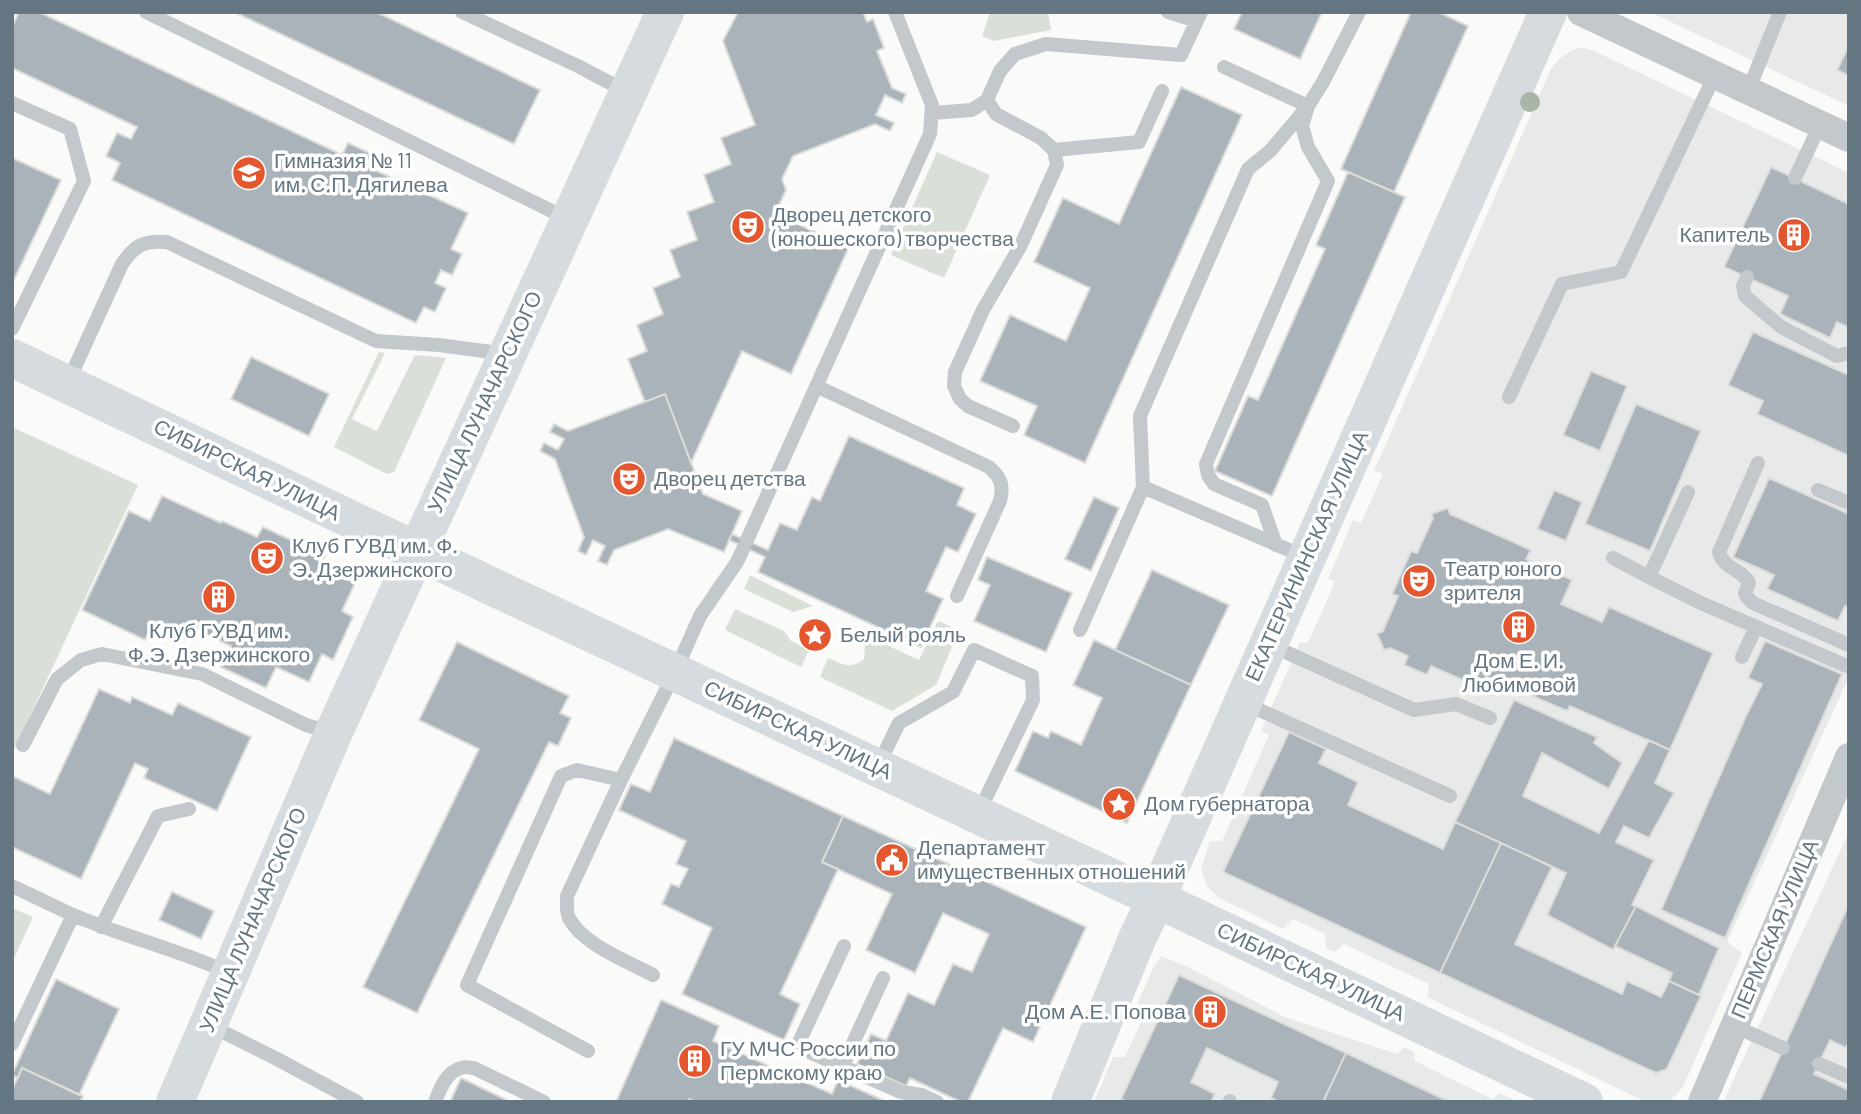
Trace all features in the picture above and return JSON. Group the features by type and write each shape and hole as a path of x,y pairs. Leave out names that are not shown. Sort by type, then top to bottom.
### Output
{"main road":[{"name":"УЛИЦА ЛУНАЧАРСКОГО","path":"175,1102 333,734 665,12"},
{"name":"ЕКАТЕРИНИНСКАЯ УЛИЦА","path":"1070,1102 1137,939 1269,644 1291,551 1548,12"},
{"name":"СИБИРСКАЯ УЛИЦА","path":"12,358 1584,1102"}],"street":[{"path":"1581,12 1849,138"},
{"name":"ПЕРМСКАЯ УЛИЦА","path":"1702,1102 1849,757"}],"lane":[{"path":"146,12 569,220"},
{"path":"462,12 578,66 628,93"},
{"path":"653,975 597,945 579,932 568,916 567,896 700,616 737,562 930,134 932,105 895,12"},
{"path":"932,113 972,110 987,100 1000,72 1015,54 1046,44 1181,55 1199,17 1168,12"},
{"path":"1080,630 1143,488 1140,416 1248,169 1270,151 1308,106 1359,12"},
{"path":"1748,91 1780,12"},
{"path":"1224,67 1308,106"},
{"path":"1509,397 1562,284 1621,272 1715,75"},
{"path":"1054,150 1139,142 1162,91"},
{"path":"987,100 996,114 1041,138 1054,150 1057,165 1021,245 983,310 955,372 954,386 960,399 968,407 1013,426"},
{"path":"12,103 70,129 84,181 12,329"},
{"path":"1291,551 1262,505 1214,484 1208,475 1206,464 1328,181 1308,147 1302,126 1308,106"},
{"path":"1795,178 1820,125"},
{"path":"67,384 122,264 139,246 151,241 167,242 376,341 439,345 508,354"},
{"path":"1747,277 1743,286 1745,296 1781,327 1837,356 1849,353"},
{"path":"816,386 989,467 999,476 1003,487 1000,501 957,596"},
{"path":"1758,463 1719,552 1720,559 1746,576 1749,583 1745,593 1754,603 1849,645"},
{"path":"1143,488 1291,551"},
{"path":"1818,490 1849,503"},
{"path":"1649,577 1688,492"},
{"path":"1613,558 1701,603 1849,667"},
{"path":"1742,657 1756,627"},
{"path":"1269,644 1414,710 1456,704 1490,718"},
{"path":"877,768 898,723 953,692 974,650 1032,676 1033,700 977,814"},
{"path":"23,745 57,679 81,660 102,654 202,674 306,725 333,734"},
{"path":"1243,702 1450,796"},
{"path":"588,1051 467,985 561,776 577,770 621,780"},
{"path":"101,927 158,816 189,809"},
{"path":"12,886 101,927 199,959 230,973"},
{"path":"12,1044 74,915"},
{"path":"844,946 800,1040 801,1046 901,1093 922,1095 937,1102"},
{"path":"842,1067 884,978"},
{"path":"208,1025 357,1102"},
{"path":"1734,1026 1783,1048"},
{"path":"1819,1064 1849,1077"},
{"path":"435,1102 448,1076 461,1068 474,1068 544,1102"}],"shaded area":[{"path":"990,12 1048,12 1051,30 994,41 982,36"},
{"path":"1650,12 1849,12 1849,106"},
{"path":"1581,47 1849,173 1849,677 1727,942 1742,953 1683,1087 1667,1102 1646,1102 1427,997 1429,984 1344,944 1334,952 1326,948 1325,934 1293,919 1283,929 1219,898 1207,886 1201,869 1210,841 1222,841 1269,735 1261,731 1300,642 1308,643 1335,582 1328,579 1353,520 1361,523 1383,474 1374,471 1551,69 1559,59"},
{"path":"937,152 990,175 944,278 891,255"},
{"path":"379,352 385,353 352,419 377,431 415,355 446,358 394,472 387,474 334,447"},
{"path":"12,427 138,485 12,754"},
{"path":"750,575 813,606 793,612 744,589"},
{"path":"735,609 784,631 791,641 809,650 801,667 725,630"},
{"path":"938,621 959,630 936,685 892,711 820,677 828,658 851,665 864,659 862,636 919,660"},
{"path":"1849,832 1849,1102 1725,1102 1725,1098"},
{"path":"12,908 33,917 12,963"},
{"path":"1161,956 1285,1017 1397,1054 1404,1047 1414,1052 1415,1061 1492,1099 1500,1093 1518,1102 1094,1102 1113,1057 1125,1057 1145,1014 1133,1014"}],"building":[{"name":"Гимназия № 11 им. С.П. Дягилева","path":"19,12 39,12 342,155 348,143 372,154 366,166 468,213 451,249 462,254 452,275 441,270 435,283 446,288 435,312 424,307 416,323 112,180 120,163 106,156 117,133 131,139 137,127 12,68 12,27"},
{"path":"234,12 376,12 540,90 514,144"},
{"name":"Дворец детского (юношеского) творчества","path":"738,12 863,12 867,22 873,19 884,48 877,51 892,88 906,94 902,103 885,95 876,115 894,123 890,131 875,124 793,156 782,179 786,190 775,214 849,247 791,374 742,351 691,463 665,394 645,402 628,359 647,351 637,325 663,314 653,288 680,277 670,250 697,240 687,212 714,202 704,175 731,164 721,138 755,125 723,41"},
{"path":"1242,12 1322,12 1300,59 1234,29"},
{"path":"1411,12 1438,12 1468,26 1394,192 1341,169"},
{"path":"1849,45 1849,76 1837,70"},
{"path":"1181,87 1242,115 1085,463 1024,435 1037,406 980,381 1010,315 1066,341 1090,288 1034,262 1063,198 1119,224"},
{"path":"12,158 61,180 12,284"},
{"name":"Капитель","path":"1771,167 1849,204 1849,328 1837,322 1830,338 1780,314 1788,296 1724,267"},
{"path":"1348,172 1405,197 1272,496 1215,471 1248,396 1258,400 1325,249 1316,245"},
{"path":"1753,332 1849,375 1849,456 1757,414 1763,401 1728,385"},
{"path":"251,357 329,394 309,436 231,399"},
{"path":"1591,371 1627,386 1600,451 1563,435"},
{"name":"Дворец детства","path":"665,394 703,494 742,511 724,552 668,529 614,550 607,565 598,561 605,546 593,540 586,555 578,551 584,537 555,459 540,451 544,443 558,450 564,439 550,432 554,424 568,431"},
{"path":"1636,404 1701,431 1650,551 1585,524"},
{"path":"849,436 964,488 957,505 976,514 958,552 946,547 926,591 943,599 921,647 758,572 765,557 729,540 732,534 768,550 780,523 797,530 812,497 820,501"},
{"path":"1769,478 1849,514 1849,608 1845,606 1838,621 1767,589 1774,575 1733,557"},
{"path":"1554,490 1582,502 1566,541 1537,529"},
{"name":"Клуб ГУВД им. Ф.Э. Дзержинского","path":"162,496 257,537 263,527 325,556 320,567 355,583 342,611 353,617 333,660 322,654 309,682 276,667 266,688 221,667 231,646 183,623 176,638 152,626 145,640 82,610 129,511 150,521"},
{"path":"1094,497 1119,508 1091,571 1065,559"},
{"name":"Дом Е. И. Любимовой","path":"1448,508 1450,514 1531,550 1526,559 1572,580 1561,604 1602,622 1609,607 1713,653 1670,750 1570,706 1567,711 1486,676 1481,688 1431,666 1427,675 1404,665 1408,656 1390,648 1384,650 1377,634 1383,631 1398,596 1392,594 1411,551 1417,553 1433,518 1431,514"},
{"path":"987,557 1072,593 1046,652 974,621 990,585 978,580"},
{"path":"1152,570 1229,605 1191,685 1115,650"},
{"path":"1094,640 1191,685 1127,823 1015,771 1033,731 1048,738 1051,731 1081,745 1102,698 1073,685"},
{"path":"1765,641 1842,674 1725,938 1661,910 1762,684 1748,678"},
{"path":"457,642 569,696 560,713 571,718 558,746 549,742 417,1013 363,987 479,749 419,720"},
{"path":"99,689 130,703 132,697 172,715 178,703 251,737 217,811 144,778 148,769 135,763 81,879 12,847 12,776 50,794"},
{"path":"1514,700 1597,737 1594,743 1622,763 1609,789 1542,753 1523,796 1599,833 1649,740 1670,750 1655,783 1674,793 1649,838 1624,826 1616,842 1654,860 1632,905 1636,906 1613,950 1547,915 1566,873 1455,822"},
{"path":"1289,732 1326,749 1319,763 1358,782 1348,805 1443,849 1455,822 1501,843 1440,973 1223,872"},
{"path":"674,738 843,816 822,862 838,869 780,994 800,1004 784,1040 682,994 712,928 662,904 671,884 679,887 688,869 676,864 686,841 619,810 631,784 650,792"},
{"path":"843,816 1086,927 1033,1042 1003,1028 968,1102 961,1102 910,1078 906,1086 857,1064 871,1034 886,1041 908,993 934,1005 953,964 972,972 989,934 943,913 915,973 866,950 892,894 822,862"},
{"path":"1501,843 1552,867 1515,944 1622,994 1627,981 1661,997 1669,981 1701,996 1667,1069 1656,1073 1440,973"},
{"path":"172,892 214,911 201,939 159,920"},
{"path":"1849,904 1849,1042 1846,1048 1830,1040 1814,1074 1849,1090 1849,1102 1759,1102"},
{"path":"1636,906 1719,948 1699,995 1669,981 1672,973 1615,946"},
{"name":"Дом А.Е. Попова","path":"1179,975 1346,1053 1323,1102 1279,1102 1271,1098 1278,1082 1207,1048 1191,1082 1215,1094 1211,1102 1127,1102 1121,1099"},
{"path":"56,979 119,1009 79,1095 22,1068 18,1078 12,1075"},
{"name":"ГУ МЧС России по Пермскому краю","path":"661,1000 719,1026 713,1041 832,1094 838,1080 887,1102 695,1102 689,1099 687,1102 616,1102"},
{"path":"1346,1053 1450,1102 1323,1102"},
{"path":"22,1068 83,1096 80,1102 12,1102 12,1090"},
{"path":"461,1078 511,1102 450,1102"}],"place":[{"name":"Гимназия № 11 им. С.П. Дягилева","path":"249,173"},
{"name":"Дворец детского (юношеского) творчества","path":"748,227"},
{"name":"Капитель","path":"1794,235"},
{"name":"Дворец детства","path":"629,479"},
{"name":"Клуб ГУВД им. Ф. Э. Дзержинского","path":"267,558"},
{"name":"Театр юного зрителя","path":"1419,581"},
{"name":"Клуб ГУВД им. Ф.Э. Дзержинского","path":"219,597"},
{"name":"Дом Е. И. Любимовой","path":"1519,627"},
{"name":"Белый рояль","path":"815,635"},
{"name":"Дом губернатора","path":"1119,804"},
{"name":"Департамент имущественных отношений","path":"892,860"},
{"name":"Дом А.Е. Попова","path":"1210,1012"},
{"name":"ГУ МЧС России по Пермскому краю","path":"695,1061"}]}
